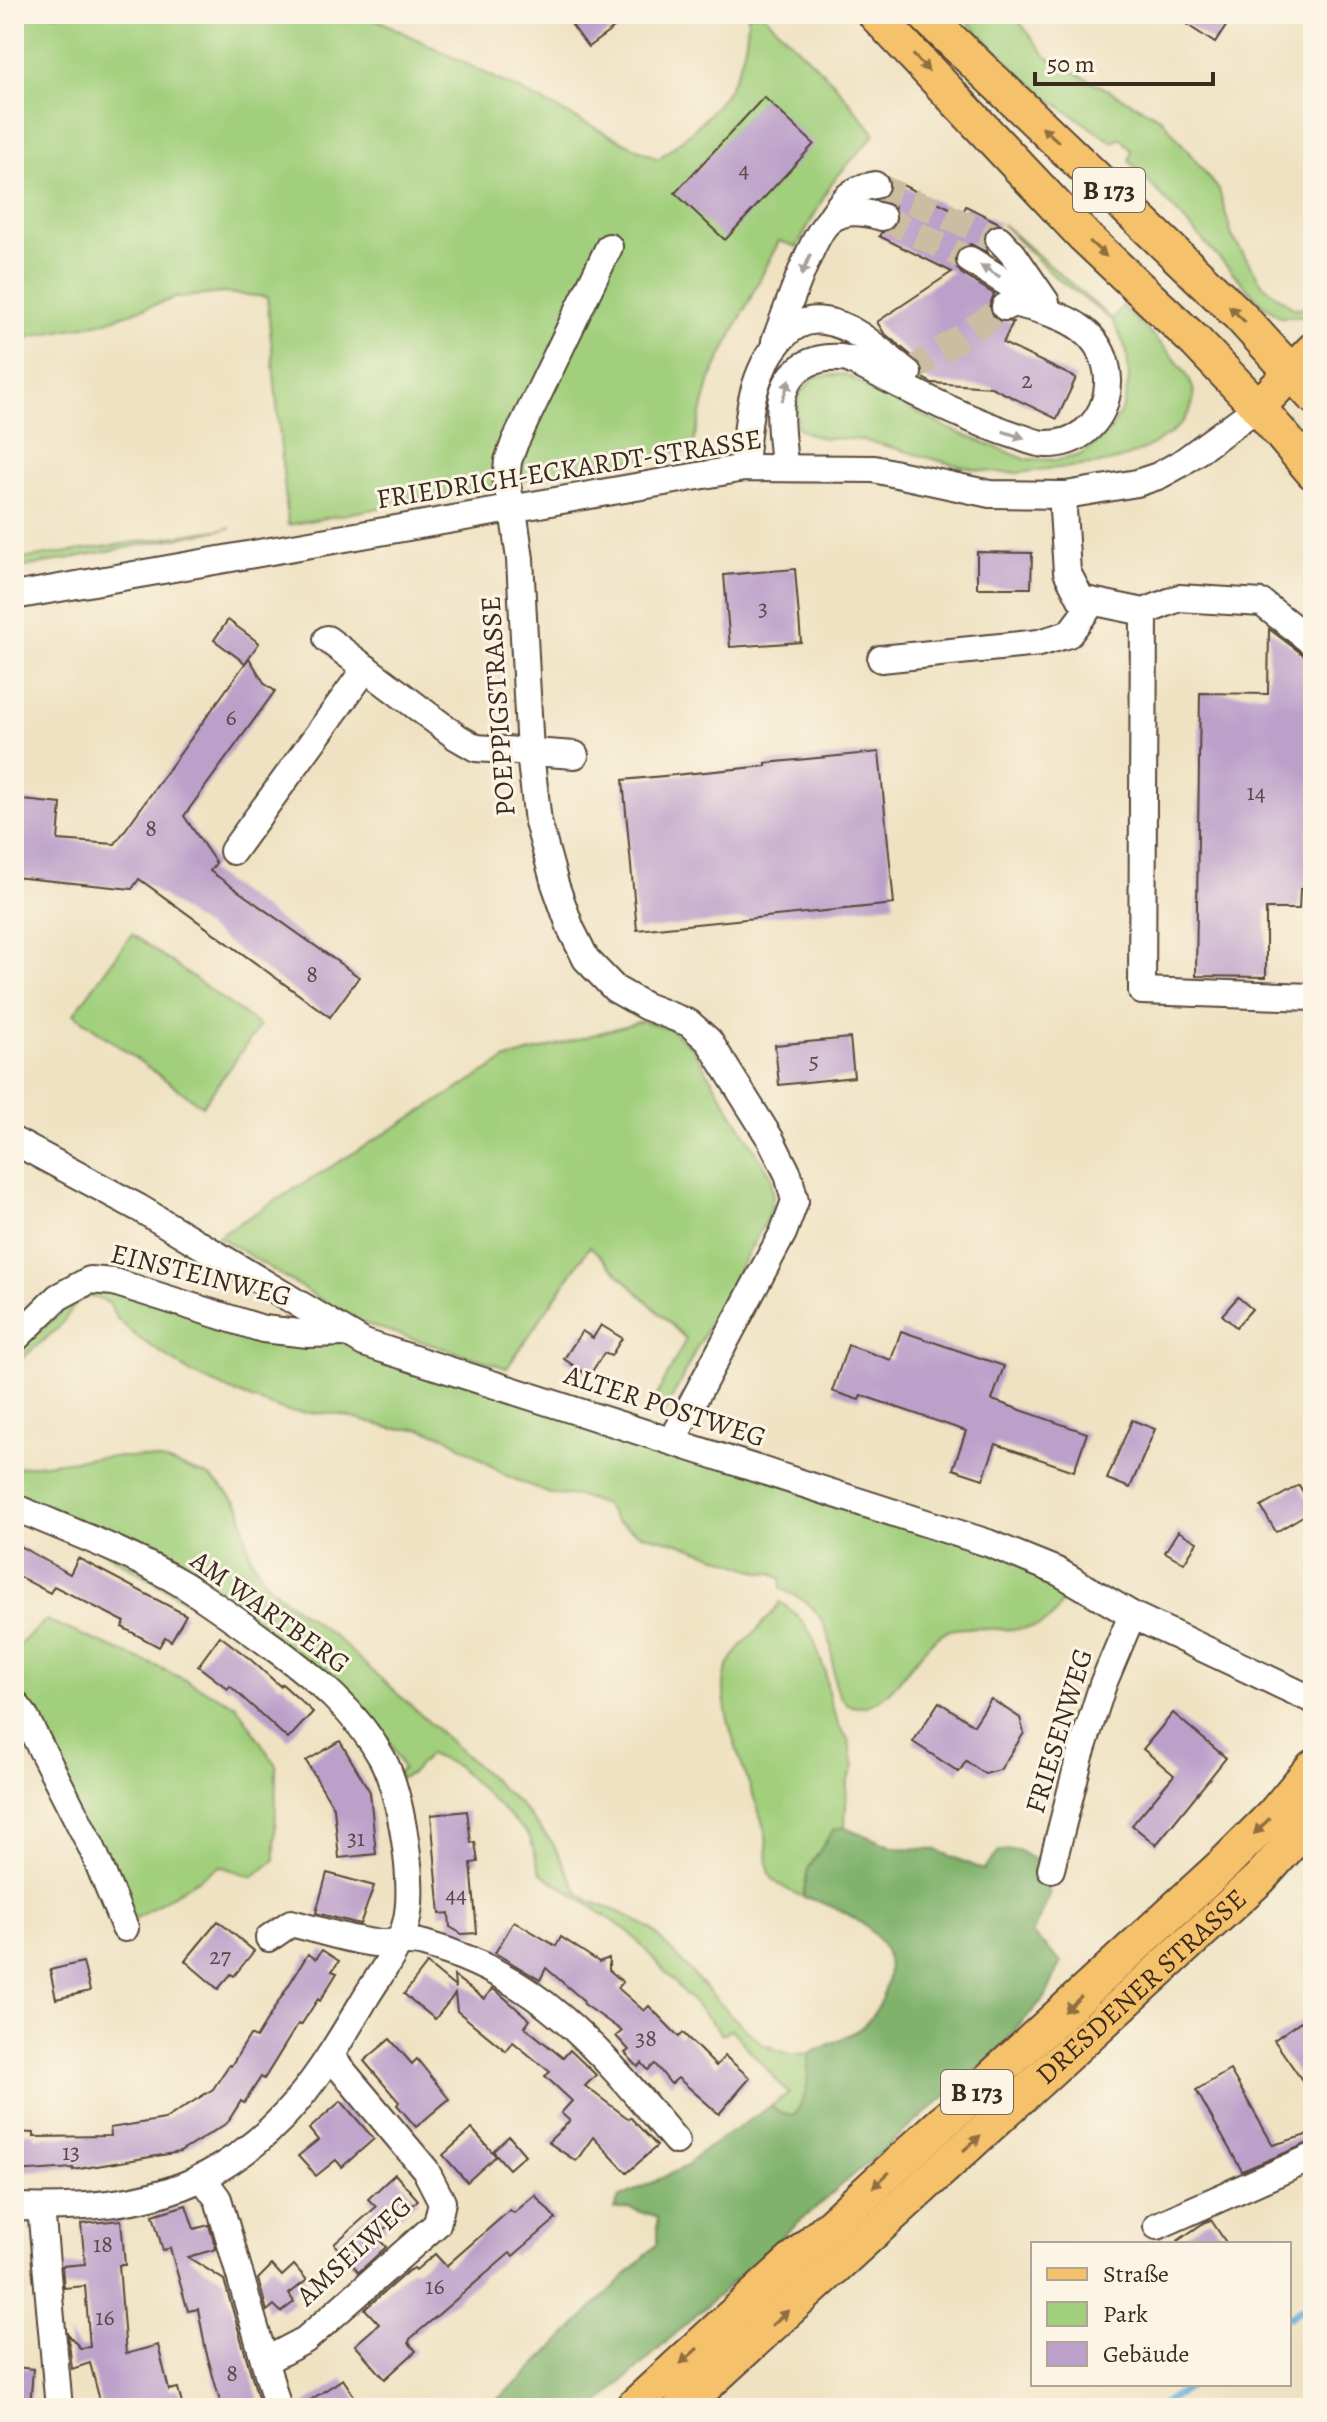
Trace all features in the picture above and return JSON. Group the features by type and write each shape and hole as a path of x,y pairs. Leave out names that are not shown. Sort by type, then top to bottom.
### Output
{"main road":[{"name":"B 173","path":"875,14 1084,236 1196,342 1258,407 1313,472"},
{"name":"B 173","path":"924,14 1307,377"},
{"path":"1258,407 1307,377"},
{"name":"B 173","path":"632,2408 1224,1864 1273,1815 1313,1767"},
{"name":"DRESDENER STRASSE","path":"681,2408 1260,1878 1313,1819"}],"street":[{"path":"744,468 754,389 806,263 844,196 858,188 875,185"},
{"path":"828,222 842,214 859,211 882,217"},
{"path":"999,239 1055,314"},
{"name":"POEPPIGSTRASSE","path":"609,247 508,461 506,483 520,559 530,753 538,822 555,884 571,929 586,959 615,989 645,1006 689,1023 709,1041 771,1140 788,1174 795,1201 783,1233 672,1441"},
{"path":"784,467 781,402 791,377 811,361 829,356 848,359 990,427 1042,444 1069,442 1090,428 1107,396 1108,377 1096,343 1082,329 970,260"},
{"path":"1005,307 1013,303 1055,314"},
{"path":"772,349 789,329 803,322 825,321 854,332 908,373"},
{"name":"FRIEDRICH-ECKARDT-STRASSE","path":"14,596 744,468 874,469 990,494 1066,495 1137,483 1158,476 1180,464 1258,407"},
{"path":"1066,495 1063,510 1067,572 1081,599 1144,612 1179,598 1262,603 1313,643"},
{"path":"881,659 1039,643 1069,634 1093,602"},
{"path":"1144,612 1142,991 1313,997"},
{"path":"327,639 476,748 575,755"},
{"path":"233,851 366,668"},
{"name":"ALTER POSTWEG","path":"14,1141 139,1208 364,1343 988,1543 1057,1571 1132,1615 1313,1700"},
{"name":"EINSTEINWEG","path":"14,1340 58,1297 90,1280 114,1282 263,1329 308,1334 346,1333"},
{"name":"AM WARTBERG","path":"14,1507 182,1584 301,1668 340,1703 383,1759 399,1809 410,1904 399,1942 330,2056 284,2117 254,2146 202,2177 159,2194 114,2204 14,2207"},
{"name":"FRIESENWEG","path":"1051,1869 1080,1756 1103,1684 1132,1615"},
{"path":"14,1702 24,1715 92,1848 125,1928"},
{"path":"269,1938 291,1923 372,1943 410,1940 466,1958 512,1982 559,2013 601,2053 676,2141"},
{"name":"AMSELWEG","path":"265,2361 305,2340 437,2224 442,2202 425,2169 330,2056"},
{"path":"1157,2226 1313,2157"},
{"path":"202,2177 218,2199 278,2408"},
{"path":"41,2208 59,2408"}],"green space":[{"path":"14,14 347,14 378,20 658,159 694,129 722,97 741,60 748,14 763,14 834,83 875,134 832,182 797,247 779,241 710,379 692,449 288,525 267,297 223,293 175,298 100,323 14,340"},
{"path":"960,14 1013,14 1048,58 1162,119 1219,190 1232,236 1263,285 1293,308 1313,307 1313,316 1281,317 1261,303 1129,161 1132,151 1121,138 1112,142 1048,98"},
{"path":"1002,224 1113,320 1122,306 1172,356 1188,378 1194,396 1191,409 1178,426 1154,444 1116,460 1017,473 958,466 861,440 820,437 797,427 797,397 815,377 844,374 947,428 1025,459 1057,460 1078,456 1111,430 1124,405 1129,379 1127,351 1113,321 1054,276"},
{"path":"231,528 14,569 14,560"},
{"path":"132,934 260,1026 202,1106 74,1014"},
{"path":"642,1021 670,1029 692,1047 771,1176 773,1194 771,1211 664,1415 649,1411 686,1339 590,1246 507,1368 356,1321 218,1236 507,1059"},
{"path":"106,1288 348,1342 1016,1559 1063,1589 1058,1609 1048,1621 1033,1627 945,1632 923,1651 878,1701 865,1706 852,1706 845,1702 836,1688 830,1641 821,1619 808,1604 781,1588 781,1579 772,1573 760,1572 675,1542 640,1534 616,1521 604,1504 578,1496 550,1494 507,1476 445,1436 420,1429 394,1429 337,1414 288,1412 241,1395 193,1374 136,1336 116,1318 109,1303 91,1296 78,1301 58,1328 14,1365 14,1350 54,1319 72,1300"},
{"path":"99,1457 140,1457 166,1461 208,1476 222,1487 240,1506 250,1555 263,1579 282,1598 335,1637 519,1804 552,1842 578,1892 589,1901 624,1914 651,1929 762,2044 792,2055 810,2053 805,2094 794,2116 779,2113 771,2106 789,2094 731,2029 722,2034 629,1932 541,1873 529,1835 457,1766 429,1754 412,1773 399,1779 398,1772 403,1769 387,1736 379,1741 333,1689 14,1498 14,1468"},
{"path":"780,1602 797,1615 812,1635 825,1672 829,1698 839,1726 848,1739 854,1767 847,1783 845,1827 833,1830 808,1869 803,1897 778,1884 770,1874 766,1836 730,1729 724,1687 732,1660"},
{"path":"46,1620 163,1669 236,1705 276,1765 275,1860 253,1877 220,1866 130,1922 14,1693 14,1650"},
{"path":"845,1827 895,1848 934,1849 983,1870 999,1851 1018,1850 1039,1863 1050,1895 1032,1934 1061,1962 1046,1996 990,2058 795,2225 594,2408 487,2408 526,2375 657,2244 657,2218 630,2208 614,2209 619,2198 687,2166 697,2155 771,2106 779,2113 794,2116 806,2090 810,2053 854,2032 875,2011 886,1986 889,1968 886,1952 878,1938 866,1926 836,1908 803,1897 808,1869 833,1830"}],"building":[{"path":"564,14 633,14 588,47"},
{"path":"1171,14 1234,14 1215,43"},
{"path":"764,97 814,144 725,240 675,193"},
{"path":"890,179 962,214 966,206 1001,224 989,227 984,234 988,253 971,244 963,246 956,252 956,267 994,294 989,307 996,320 1013,322 1003,343 1076,378 1057,419 991,387 932,383 923,378 923,368 918,361 884,333 877,322 952,272 879,236 893,229 898,220 894,204 883,199 890,191"},
{"path":"977,552 1032,553 1031,588 977,588"},
{"path":"795,569 801,642 730,647 724,575"},
{"path":"228,620 259,643 245,663 214,640"},
{"path":"1269,629 1313,662 1313,889 1300,889 1299,909 1266,909 1266,977 1196,976 1200,693 1268,694"},
{"path":"249,658 265,684 275,691 184,816 216,863 210,871 359,977 330,1017 139,879 132,889 14,877 14,799 61,804 58,840 115,844"},
{"path":"879,752 894,904 637,930 623,780"},
{"path":"850,1038 854,1077 779,1085 775,1045"},
{"path":"1238,1297 1252,1309 1236,1327 1222,1315"},
{"path":"601,1325 622,1338 611,1356 604,1353 589,1376 564,1359 582,1331 593,1338"},
{"path":"901,1331 1004,1366 992,1400 1087,1433 1074,1471 996,1444 983,1479 953,1469 966,1431 861,1395 859,1400 832,1391 848,1345 891,1360"},
{"path":"1132,1420 1155,1429 1130,1488 1107,1479"},
{"path":"1299,1485 1313,1510 1276,1532 1261,1507"},
{"path":"1178,1531 1197,1542 1184,1563 1165,1552"},
{"path":"14,1543 70,1574 78,1558 186,1615 171,1641 165,1637 159,1647 122,1627 125,1622 54,1586 50,1593 14,1574"},
{"path":"220,1636 313,1712 288,1739 230,1686 228,1689 198,1666"},
{"path":"991,1699 1020,1718 1024,1733 1000,1770 985,1774 966,1761 959,1772 913,1742 939,1702 974,1725"},
{"path":"1173,1713 1226,1758 1156,1845 1132,1825 1174,1775 1143,1749"},
{"path":"340,1741 370,1792 376,1854 339,1858 334,1808 306,1761"},
{"path":"467,1811 471,1843 475,1842 478,1862 471,1863 477,1933 462,1934 450,1927 449,1913 440,1914 431,1815"},
{"path":"327,1873 374,1886 360,1924 316,1913"},
{"path":"218,1921 254,1951 234,1976 231,1974 218,1989 185,1961"},
{"path":"514,1921 556,1946 561,1937 599,1962 609,1958 609,1970 623,1982 618,1988 644,2011 649,2006 679,2037 683,2033 716,2066 725,2056 750,2078 719,2114 678,2078 671,2084 655,2064 648,2070 642,2063 638,2067 625,2053 629,2050 616,2036 622,2031 584,2004 546,1968 540,1980 495,1953"},
{"path":"322,1950 339,1961 332,1971 337,1973 320,2001 318,1999 301,2025 298,2024 264,2079 261,2077 227,2123 180,2152 73,2170 14,2172 14,2132 34,2133 34,2137 111,2136 110,2128 165,2119 213,2089 250,2035 256,2038 308,1954 316,1959"},
{"path":"83,1962 90,1991 56,1999 50,1970"},
{"path":"427,1964 455,1987 454,1976 484,1999 492,1989 499,1993 530,2020 525,2027 563,2058 570,2050 596,2075 585,2086 630,2117 657,2146 627,2173 593,2137 576,2161 548,2142 570,2121 561,2113 572,2101 545,2076 550,2072 513,2042 506,2051 457,2011 455,1994 435,2019 404,1994"},
{"path":"1301,2021 1313,2038 1313,2096 1274,2040"},
{"path":"390,2039 412,2064 417,2059 449,2099 416,2127 364,2061"},
{"path":"1230,2070 1273,2145 1313,2133 1313,2141 1242,2171 1196,2090"},
{"path":"341,2101 374,2139 342,2167 336,2160 316,2176 298,2156 318,2140 309,2129"},
{"path":"472,2129 496,2156 467,2182 443,2155"},
{"path":"509,2136 525,2155 509,2169 493,2151"},
{"path":"395,2174 418,2200 376,2236 386,2247 359,2272 334,2244 376,2207 368,2199"},
{"path":"535,2195 556,2219 513,2256 510,2253 410,2339 409,2343 416,2351 385,2379 355,2345 379,2324 365,2309 407,2272 416,2270 435,2254 446,2266 510,2210 514,2213"},
{"path":"186,2205 194,2229 209,2225 216,2249 188,2257 224,2280 261,2408 222,2408 198,2309 188,2311 170,2248 163,2251 153,2215"},
{"path":"121,2220 125,2265 119,2265 126,2354 158,2345 169,2390 178,2388 183,2408 102,2408 90,2363 72,2369 68,2334 80,2348 90,2347 85,2286 64,2288 62,2266 85,2264 81,2224"},
{"path":"1211,2220 1226,2242 1176,2242"},
{"path":"272,2265 282,2276 294,2265 307,2280 289,2294 294,2302 281,2312 274,2305 267,2311 258,2279"},
{"path":"14,2367 33,2369 30,2408 14,2408"},
{"path":"343,2379 362,2408 298,2408"}],"waterway":[{"path":"1291,2316 1313,2301"},
{"path":"1158,2408 1189,2386"}],"tunnel":[{"path":"875,185 999,239"},
{"path":"882,217 970,260"},
{"path":"908,373 1005,307"}]}
